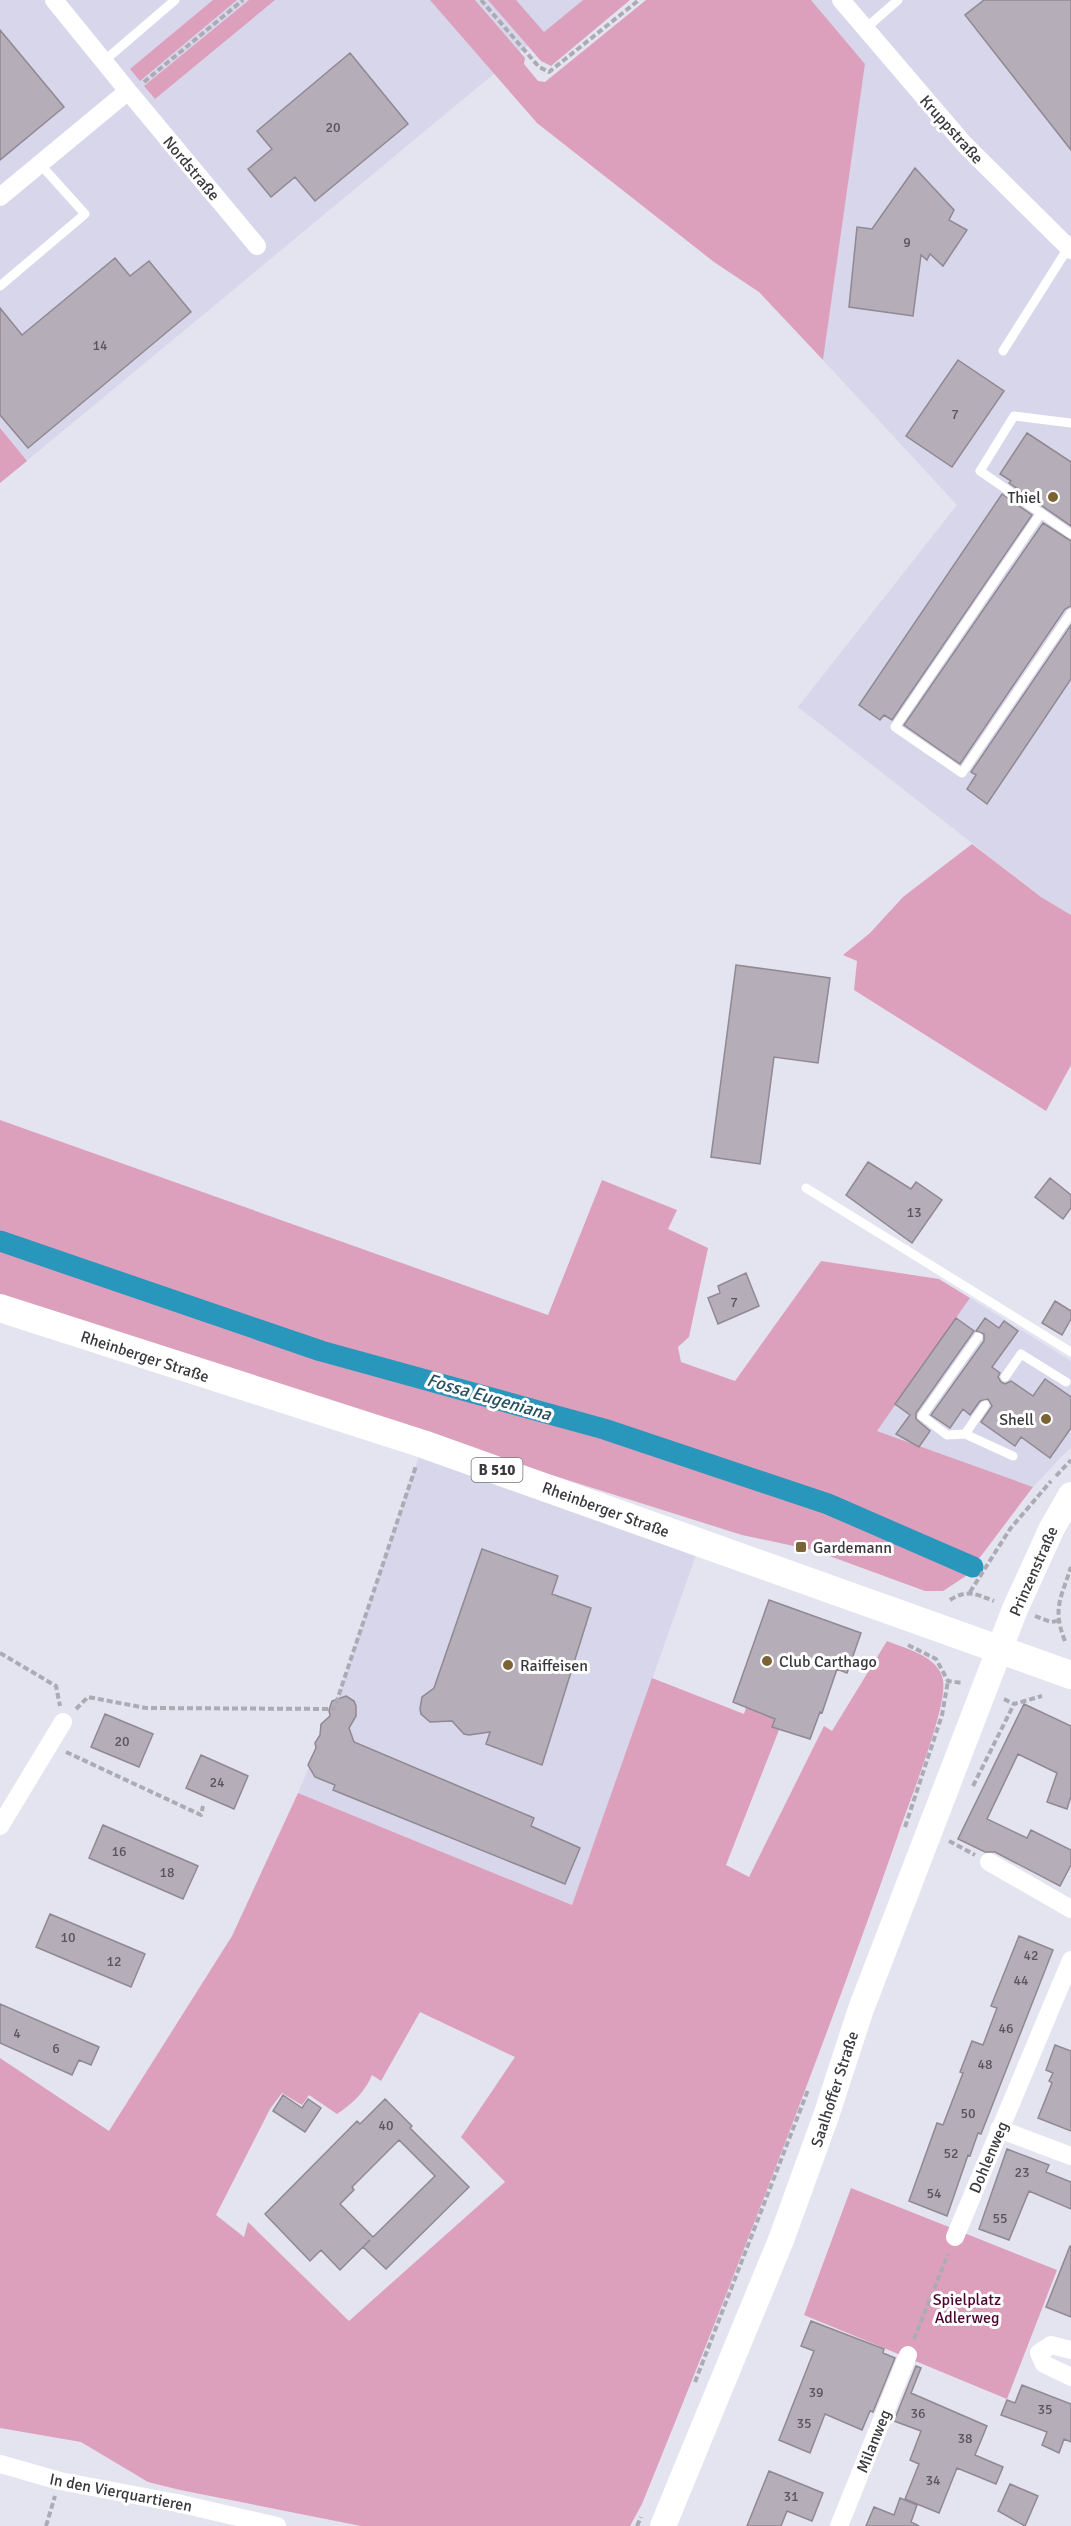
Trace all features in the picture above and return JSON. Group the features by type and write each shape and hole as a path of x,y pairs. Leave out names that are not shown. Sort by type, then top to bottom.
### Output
{"main road":[{"name":"Rheinberger Straße","path":"0,1308 423,1444 1071,1675"},
{"name":"Prinzenstraße","path":"1000,1649 1042,1550 1071,1495"},
{"name":"Saalhoffer Straße","path":"652,2521 781,2240 826,2116 861,2009 1000,1649"}],"street":[{"name":"Nordstraße","path":"54,0 257,246"},
{"name":"Kruppstraße","path":"841,0 965,145 1070,249"},
{"path":"0,197 129,92"},
{"path":"0,1826 63,1722"},
{"path":"989,1862 1071,1909"},
{"name":"Dohlenweg","path":"955,2237 1071,1960"},
{"path":"999,2129 1071,2156"},
{"path":"1071,2350 1051,2345 1039,2353 1044,2364 1071,2377"},
{"name":"Milanweg","path":"839,2526 908,2355"},
{"name":"In den Vierquartieren","path":"0,2464 60,2481 177,2503 277,2526"}],"lane":[{"path":"104,61 175,0"},
{"path":"866,28 898,0"},
{"path":"0,286 85,214 40,164"},
{"path":"1003,351 1070,249"},
{"path":"1071,423 1014,416 980,471 1071,534"},
{"path":"1041,513 895,727 962,773 1071,613"},
{"path":"806,1188 1071,1352"},
{"path":"978,1337 922,1416 947,1435 965,1434 1013,1456"},
{"path":"1005,1377 1021,1354 1066,1382"},
{"path":"965,1434 985,1405"}],"path":[{"path":"129,92 243,0"},
{"path":"481,0 539,67 549,72 639,0"},
{"path":"63,1722 88,1697 146,1708 334,1709 423,1444"},
{"path":"950,1600 959,1594 970,1592 1010,1529 1036,1496 1071,1460"},
{"path":"1065,1641 1057,1621 1057,1613 1071,1567"},
{"path":"902,1835 942,1715 948,1681 936,1659 903,1643"},
{"path":"0,1653 56,1686 63,1722"},
{"path":"948,1681 956,1681 1014,1704 1042,1696"},
{"path":"49,1744 201,1815 203,1806"},
{"path":"949,1841 989,1862"},
{"path":"695,2384 810,2086"},
{"path":"908,2355 955,2237"},
{"path":"46,2526 60,2481"},
{"path":"637,2526 652,2521"}],"shaded area":[{"path":"0,0 583,0 0,483"},
{"path":"811,0 1071,0 1071,915 1041,897 798,707 957,505 823,360 865,64"},
{"path":"970,1298 1071,1361 1071,1447 1033,1487 876,1431"},
{"path":"423,1444 700,1544 572,1905 298,1793 334,1709"}],"green space":[{"path":"213,0 237,0 140,81 130,69"},
{"path":"249,0 275,0 155,99 144,86"},
{"path":"430,0 475,0 525,58 524,64 538,81 545,82 646,0 811,0 865,64 823,360 759,292 714,262 537,123"},
{"path":"488,0 516,0 544,32 583,0 630,0 551,66 541,61"},
{"path":"0,428 27,461 0,483"},
{"path":"972,844 1041,897 1071,915 1071,1065 1046,1111 854,990 857,961 843,955 870,933 903,897"},
{"path":"0,1120 548,1315 602,1180 677,1210 668,1229 708,1248 689,1337 678,1347 681,1362 735,1381 821,1261 939,1279 970,1298 877,1431 1033,1487 966,1576 943,1591 925,1591 813,1550 742,1535 269,1386 0,1298"},
{"path":"887,1641 921,1654 929,1659 940,1672 943,1680 943,1693 934,1733 868,1920 742,2255 642,2504 630,2526 361,2526 148,2482 81,2442 0,2428 0,2058 109,2131 232,1936 298,1793 572,1905 652,1678 744,1714 747,1705 776,1716 772,1727 779,1730 726,1865 749,1877 824,1726 832,1731","holes":["420,2012 515,2057 461,2137 505,2182 349,2321 248,2222 244,2237 216,2215 270,2109 282,2093 302,2105 309,2095 337,2114 358,2097 372,2075 381,2081"]},
{"name":"Spielplatz Adlerweg","path":"851,2188 1057,2270 1007,2399 804,2315"}],"building":[{"path":"984,0 1071,0 1071,150 965,15"},
{"path":"0,30 64,107 0,160"},
{"path":"350,53 408,124 315,201 295,177 271,197 248,169 272,149 257,131"},
{"path":"915,168 954,210 949,220 967,230 943,266 930,254 927,260 921,255 913,316 849,307 857,227 872,229"},
{"path":"115,258 130,276 149,261 191,312 28,448 0,415 0,308 22,335"},
{"path":"958,360 1004,391 952,467 906,436"},
{"name":"Thiel","path":"1027,433 1071,462 1071,526 1009,483 1011,481 1000,474"},
{"path":"1002,494 1032,515 892,720 884,715 880,720 859,705"},
{"path":"1043,523 1071,541 1071,606 1065,609 960,764 904,725"},
{"path":"1071,625 1071,679 987,804 967,789 976,775 971,772"},
{"path":"736,965 830,978 818,1063 774,1057 760,1164 711,1157"},
{"path":"868,1162 911,1189 916,1182 942,1200 912,1243 846,1195"},
{"path":"1050,1178 1071,1195 1071,1208 1063,1219 1035,1197"},
{"path":"746,1273 759,1306 718,1324 708,1298 720,1293 718,1286"},
{"path":"1055,1301 1071,1311 1071,1319 1062,1335 1042,1323"},
{"path":"956,1318 974,1331 916,1413 916,1419 930,1431 919,1447 896,1434 910,1415 895,1404"},
{"path":"985,1318 999,1328 1004,1321 1018,1331 992,1367 1000,1373 998,1377 1001,1382 1005,1384 1011,1381 1033,1396 1045,1379 1071,1397 1071,1428 1050,1458 1021,1437 1015,1446 981,1422 992,1406 988,1399 980,1401 970,1415 963,1409 950,1428 931,1415 984,1341 984,1334 976,1331"},
{"name":"Raiffeisen","path":"482,1549 558,1576 552,1594 591,1608 542,1765 486,1744 490,1732 464,1734 452,1721 430,1722 421,1714 422,1697 434,1688"},
{"path":"769,1600 861,1633 847,1673 837,1669 822,1713 820,1712 810,1739 772,1727 775,1719 733,1702"},
{"path":"346,1696 354,1701 356,1706 356,1716 349,1728 354,1742 534,1818 531,1826 580,1848 565,1884 333,1790 335,1785 315,1777 308,1765 316,1748 315,1743 320,1735 321,1724 330,1716 332,1701"},
{"path":"1024,1704 1071,1726 1071,1796 1067,1809 1047,1802 1057,1773 1018,1754 987,1819 1027,1838 1031,1830 1071,1850 1071,1865 1060,1886 995,1852 985,1852 958,1839"},
{"path":"105,1714 153,1734 139,1767 91,1747"},
{"path":"201,1755 248,1776 234,1809 186,1788"},
{"path":"103,1825 198,1866 183,1899 89,1858"},
{"path":"50,1914 145,1954 131,1987 36,1947"},
{"path":"1019,1936 1053,1950 981,2134 978,2133 970,2156 968,2155 947,2216 909,2201 937,2123 943,2125 963,2073 960,2072 972,2041 983,2045 997,2008 991,2006"},
{"path":"0,2004 99,2047 91,2065 79,2060 72,2075 0,2043"},
{"path":"1055,2045 1071,2051 1071,2131 1038,2118 1052,2083 1049,2081 1053,2073 1046,2070"},
{"path":"283,2095 302,2108 308,2099 321,2108 305,2132 273,2111"},
{"path":"385,2099 412,2126 410,2128 469,2187 386,2269 363,2247 340,2270 321,2250 310,2261 265,2214 357,2121 360,2124","holes":["399,2140 435,2176 373,2237 340,2204 354,2190 352,2187"]},
{"path":"1007,2149 1049,2165 1046,2172 1071,2182 1071,2209 1029,2191 1009,2240 979,2229"},
{"path":"1071,2246 1071,2317 1046,2307"},
{"path":"811,2321 884,2349 883,2353 895,2358 873,2412 870,2411 862,2430 825,2414 810,2453 779,2440 814,2351 801,2346"},
{"path":"916,2366 921,2368 911,2393 987,2426 975,2455 1003,2467 996,2484 957,2468 939,2513 905,2499 919,2464 910,2460 921,2431 894,2421"},
{"path":"1022,2385 1071,2404 1071,2442 1064,2439 1059,2453 1042,2445 1047,2432 1001,2415 1007,2400 1015,2403"},
{"path":"769,2471 823,2493 812,2521 787,2511 781,2526 747,2526"},
{"path":"1010,2484 1038,2496 1025,2526 998,2511"},
{"path":"900,2498 917,2505 911,2522 919,2526 866,2526 874,2507 894,2515"}],"waterway":[{"name":"Fossa Eugeniana","path":"0,1241 321,1351 604,1429 828,1504 973,1567"}],"place":[{"name":"Thiel","path":"1053,497"},
{"name":"Shell","path":"1046,1419"},
{"name":"Gardemann","path":"801,1547"},
{"name":"Club Carthago","path":"767,1661"},
{"name":"Raiffeisen","path":"508,1665"}]}
